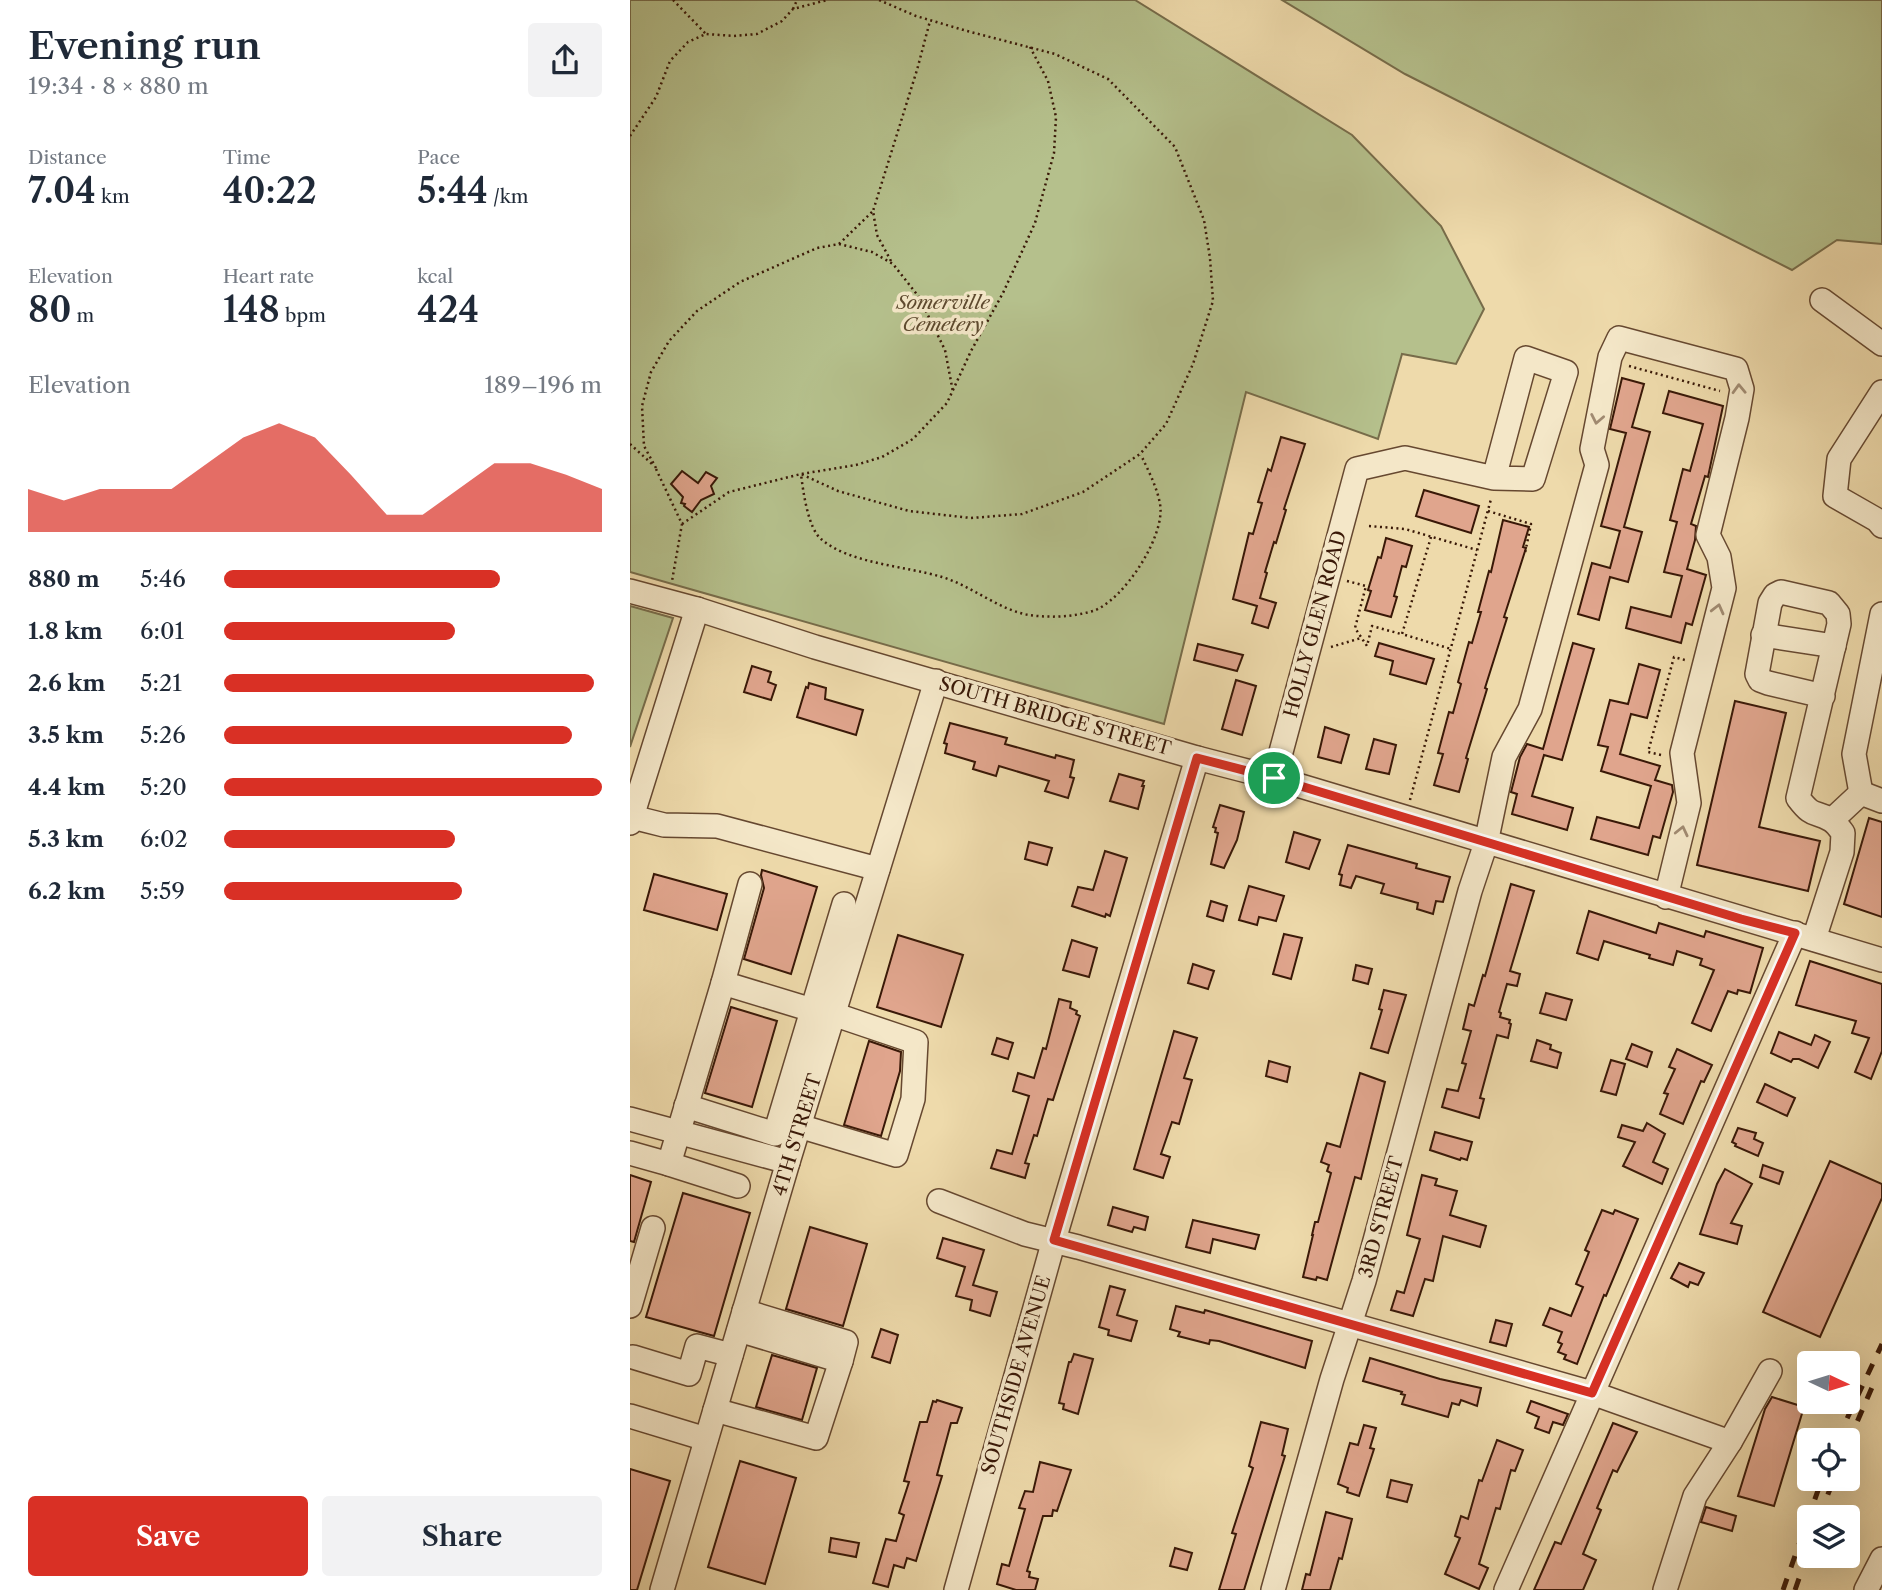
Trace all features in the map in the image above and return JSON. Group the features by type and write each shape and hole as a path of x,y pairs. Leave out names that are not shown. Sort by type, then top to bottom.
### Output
{"street":[{"path":"1822,300 1882,344"},
{"name":"3RD STREET","path":"1273,1590 1332,1379 1364,1281 1470,891 1486,843 1503,757 1530,709 1597,466 1592,449 1610,357 1619,338 1736,369 1742,389 1708,535 1719,557 1724,588 1682,753 1689,803 1667,897"},
{"path":"1526,358 1566,372 1534,479 1493,487 1526,358"},
{"path":"1882,392 1839,459 1835,496 1877,520 1882,526"},
{"name":"HOLLY GLEN ROAD","path":"1274,778 1357,469 1405,458 1493,487"},
{"name":"SOUTH BRIDGE STREET","path":"630,591 1197,758 1274,778 1882,960"},
{"path":"1506,1590 1592,1393 1842,852 1843,833 1832,820 1813,815 1798,798 1839,624 1834,607 1829,603 1781,592 1775,595 1770,603 1757,674 1760,680 1822,696"},
{"path":"697,609 631,820 664,825 717,827 878,869"},
{"path":"1832,820 1871,797 1854,754 1882,614"},
{"path":"1763,635 1834,646"},
{"name":"4TH STREET","path":"662,1590 741,1321 784,1207 788,1162 799,1126 823,1012 878,869 936,681"},
{"name":"SOUTHSIDE AVENUE","path":"956,1590 1054,1240 1197,758"},
{"path":"669,1164 750,884"},
{"path":"686,1107 775,1134 823,1012 844,904"},
{"path":"723,983 916,1042 913,1099 896,1155 799,1126"},
{"path":"630,1119 788,1162"},
{"path":"630,1153 738,1186"},
{"path":"939,1201 1025,1234 1592,1393 1608,1401 1730,1442"},
{"path":"630,1306 653,1228"},
{"path":"715,1410 816,1438 841,1361 846,1342 741,1321"},
{"path":"631,1360 688,1374 697,1346 731,1355"},
{"path":"1665,1590 1695,1496 1730,1442 1770,1371"},
{"path":"630,1416 706,1439"},
{"path":"1867,1590 1882,1559"}],"path":[{"path":"673,0 706,34"},
{"path":"630,136 656,97 670,61 688,42 706,34 757,34 782,21 797,0"},
{"path":"793,9 827,0"},
{"path":"800,474 838,491 909,511 971,518 1022,514 1083,492 1140,454 1166,424 1193,364 1213,301 1204,220 1175,146 1108,79 1055,54 930,20 879,0"},
{"path":"930,20 873,211 877,236 893,264 919,297 945,350 953,392"},
{"path":"682,524 729,492 883,457 913,439 947,403 1035,223 1054,153 1056,117 1048,81 1030,47"},
{"path":"839,244 873,211"},
{"path":"670,588 682,524 643,446 642,407 651,372 670,341 697,311 740,282 817,248 839,244 872,252 893,264"},
{"path":"1622,364 1721,391"},
{"path":"630,444 656,468"},
{"path":"800,474 804,505 819,538 843,551 960,584 1025,614 1055,617 1095,611 1121,591 1142,562 1159,530 1161,506 1140,454"},
{"path":"1408,806 1493,487"},
{"path":"1488,511 1531,524 1525,553"},
{"path":"1369,526 1405,529 1477,550"},
{"path":"1402,634 1431,537"},
{"path":"1347,580 1366,586 1355,628 1367,646 1372,626 1451,649"},
{"path":"1329,647 1362,638"},
{"path":"1669,758 1648,752 1674,657 1692,662"}],"green space":[{"name":"Somerville Cemetery","path":"630,0 1135,0 1352,135 1441,226 1484,309 1456,364 1402,354 1378,439 1246,392 1164,724 630,572"},
{"path":"1282,0 1882,0 1882,244 1837,240 1792,270 1405,74"},
{"path":"630,606 673,618 630,747"}],"building":[{"path":"1622,378 1644,384 1632,427 1650,432 1624,527 1642,532 1628,582 1610,577 1599,620 1578,614 1592,563 1610,568 1620,531 1601,526 1626,433 1610,429"},
{"path":"1669,391 1723,406 1708,477 1705,476 1691,524 1696,526 1695,540 1687,569 1706,575 1692,625 1686,623 1681,643 1626,628 1631,607 1671,617 1682,576 1664,572 1677,522 1670,520 1683,469 1690,471 1703,424 1663,413"},
{"path":"1281,437 1305,444 1265,572 1267,573 1260,598 1276,603 1268,628 1252,623 1257,606 1233,599 1249,533 1253,534 1262,503 1258,502"},
{"path":"682,471 698,483 706,472 717,478 711,486 714,494 701,500 692,512 681,503 683,497 671,484"},
{"path":"1424,490 1479,506 1471,533 1416,516"},
{"path":"1503,520 1529,527 1523,547 1526,548 1504,617 1507,618 1485,688 1487,689 1466,758 1468,759 1459,792 1434,785 1443,754 1438,753 1449,712 1453,713 1461,684 1458,682 1481,612 1478,612"},
{"path":"1386,538 1412,546 1406,567 1402,566 1391,617 1365,610 1371,591 1368,590"},
{"path":"1379,643 1434,659 1426,684 1390,674 1393,661 1375,656"},
{"path":"1573,643 1594,649 1562,760 1544,755 1532,796 1573,808 1567,830 1512,814 1517,794 1511,792 1520,757 1527,744 1543,749"},
{"path":"1198,644 1243,655 1237,671 1194,660"},
{"path":"1639,664 1660,670 1647,718 1631,714 1620,754 1660,766 1655,780 1672,785 1673,792 1660,838 1653,836 1648,855 1591,839 1597,817 1639,828 1651,786 1601,771 1608,747 1598,745 1610,700 1628,704"},
{"path":"752,666 771,672 768,682 776,685 771,700 744,692"},
{"path":"1236,680 1256,686 1242,735 1222,729"},
{"path":"809,683 826,688 825,699 863,710 856,735 797,717"},
{"path":"1735,701 1786,713 1759,827 1820,841 1808,891 1697,865"},
{"path":"950,723 1007,738 1005,744 1055,758 1056,755 1074,760 1070,777 1074,778 1068,798 1045,791 1049,781 999,766 996,776 973,769 975,762 945,753 947,744 944,743"},
{"path":"1325,727 1349,735 1341,763 1318,757"},
{"path":"1374,739 1396,745 1389,774 1366,769"},
{"path":"1119,774 1144,781 1138,809 1110,801"},
{"path":"1220,805 1244,812 1237,840 1224,868 1211,864 1218,833 1213,827"},
{"path":"1869,818 1882,822 1882,917 1844,904"},
{"path":"1294,832 1320,840 1309,869 1286,862"},
{"path":"1029,842 1052,848 1047,865 1025,859"},
{"path":"1348,845 1417,864 1416,868 1450,877 1443,902 1436,901 1433,914 1417,909 1418,903 1381,893 1384,884 1356,876 1351,888 1340,885 1342,875 1339,874"},
{"path":"1105,851 1127,858 1110,916 1106,914 1105,917 1072,906 1078,887 1093,890"},
{"path":"762,870 817,887 791,974 744,959 764,888"},
{"path":"654,874 727,894 717,930 644,910"},
{"path":"1511,884 1534,891 1510,971 1520,974 1517,986 1507,984 1499,1012 1500,1017 1510,1020 1508,1038 1497,1035 1480,1098 1484,1099 1479,1118 1442,1107 1447,1089 1458,1091 1466,1064 1462,1063 1471,1031 1463,1029 1469,1004 1474,1006 1483,975 1485,976"},
{"path":"1249,886 1284,896 1276,921 1259,917 1257,925 1239,920"},
{"path":"1211,901 1227,906 1223,921 1207,916"},
{"path":"1589,911 1656,933 1659,923 1704,937 1706,931 1763,948 1750,993 1738,990 1737,994 1728,991 1711,1031 1692,1023 1714,970 1700,965 1702,959 1677,951 1673,965 1604,941 1598,960 1577,953"},
{"path":"1284,934 1302,938 1291,979 1273,974"},
{"path":"898,935 963,955 941,1027 877,1007"},
{"path":"1072,940 1097,948 1089,977 1063,970"},
{"path":"1810,961 1882,984 1882,1051 1871,1079 1855,1072 1869,1038 1852,1033 1856,1021 1796,1005"},
{"path":"1193,964 1214,971 1208,989 1188,983"},
{"path":"1356,965 1372,969 1368,984 1353,980"},
{"path":"1384,990 1406,995 1388,1053 1371,1048 1382,1010 1379,1009"},
{"path":"1546,993 1572,1000 1566,1020 1540,1013"},
{"path":"1059,999 1071,1002 1070,1008 1080,1016 1053,1100 1048,1099 1037,1136 1034,1135 1025,1163 1029,1164 1025,1178 991,1168 997,1150 1012,1154 1029,1096 1013,1091 1018,1073 1034,1078 1043,1048 1046,1049"},
{"path":"731,1007 777,1021 752,1107 705,1093"},
{"path":"1174,1031 1197,1038 1184,1078 1192,1080 1179,1124 1172,1122 1161,1154 1170,1157 1163,1178 1134,1169"},
{"path":"1779,1032 1811,1045 1815,1035 1830,1042 1818,1068 1799,1059 1793,1059 1791,1062 1771,1053"},
{"path":"997,1038 1013,1043 1008,1059 992,1054"},
{"path":"1537,1040 1551,1045 1550,1049 1561,1053 1557,1068 1531,1061"},
{"path":"869,1041 901,1052 900,1071 881,1136 844,1125"},
{"path":"1632,1044 1652,1052 1647,1067 1626,1059"},
{"path":"1677,1049 1712,1065 1704,1082 1701,1081 1683,1124 1660,1114 1668,1094 1664,1093 1675,1069 1669,1067"},
{"path":"1611,1060 1625,1064 1616,1095 1601,1091"},
{"path":"1269,1061 1290,1067 1287,1082 1266,1076"},
{"path":"1360,1073 1385,1082 1361,1179 1355,1177 1327,1280 1303,1277 1315,1222 1318,1222 1331,1173 1327,1171 1329,1165 1321,1162 1327,1143 1340,1147"},
{"path":"1765,1084 1795,1098 1787,1116 1757,1102"},
{"path":"1647,1123 1665,1134 1653,1162 1668,1169 1662,1184 1623,1166 1635,1142 1618,1137 1622,1125 1643,1131"},
{"path":"1738,1128 1756,1133 1754,1139 1763,1143 1758,1156 1732,1142"},
{"path":"1435,1132 1472,1142 1467,1160 1430,1150"},
{"path":"1830,1161 1882,1184 1882,1198 1820,1337 1763,1312"},
{"path":"1763,1165 1783,1172 1779,1184 1760,1177"},
{"path":"1725,1169 1752,1184 1731,1223 1742,1226 1737,1244 1700,1234"},
{"path":"630,1175 651,1182 634,1242 630,1241"},
{"path":"1422,1175 1437,1179 1435,1185 1457,1191 1450,1215 1486,1226 1480,1247 1443,1236 1433,1281 1425,1279 1413,1316 1391,1310 1397,1291 1404,1293 1420,1239 1407,1235"},
{"path":"683,1193 750,1213 714,1336 646,1317"},
{"path":"1113,1207 1148,1217 1145,1230 1134,1227 1132,1232 1108,1225"},
{"path":"1602,1210 1613,1214 1615,1210 1638,1219 1577,1364 1564,1359 1566,1355 1558,1352 1562,1344 1558,1342 1562,1332 1543,1325 1550,1308 1571,1316 1583,1287 1576,1284 1589,1252 1585,1250"},
{"path":"1193,1220 1259,1235 1255,1249 1213,1239 1210,1253 1186,1247"},
{"path":"810,1227 867,1244 843,1326 786,1309"},
{"path":"943,1238 984,1250 973,1285 997,1292 990,1316 970,1310 972,1300 956,1296 965,1267 937,1258"},
{"path":"1679,1263 1704,1273 1698,1285 1690,1282 1688,1287 1671,1278"},
{"path":"1110,1286 1125,1290 1117,1315 1137,1321 1131,1341 1108,1335 1109,1330 1099,1327"},
{"path":"1176,1306 1204,1313 1205,1310 1312,1341 1305,1368 1219,1341 1210,1340 1209,1344 1178,1336 1180,1332 1170,1329"},
{"path":"1496,1320 1512,1324 1506,1346 1490,1342"},
{"path":"881,1329 898,1335 890,1363 872,1357"},
{"path":"1074,1354 1093,1359 1078,1414 1063,1409 1064,1404 1059,1403 1069,1362"},
{"path":"772,1355 817,1368 802,1420 756,1407"},
{"path":"1370,1358 1481,1388 1477,1406 1461,1400 1459,1405 1452,1403 1448,1417 1402,1404 1405,1395 1401,1394 1402,1392 1363,1381"},
{"path":"1772,1397 1797,1405 1797,1414 1802,1414 1774,1506 1738,1496 1765,1409"},
{"path":"933,1401 962,1408 957,1423 951,1423 937,1475 942,1476 916,1561 907,1558 904,1568 894,1565 888,1587 873,1583 886,1539 896,1541 904,1515 899,1513 909,1482 904,1481 920,1422 927,1422"},
{"path":"1531,1401 1568,1414 1563,1425 1553,1422 1549,1433 1535,1428 1539,1417 1527,1412"},
{"path":"1261,1422 1288,1429 1282,1455 1285,1456 1244,1590 1219,1590 1236,1534 1232,1533 1253,1468 1249,1466"},
{"path":"1613,1423 1637,1432 1617,1472 1613,1470 1597,1508 1601,1510 1583,1554 1596,1560 1583,1590 1534,1590 1555,1542 1561,1544"},
{"path":"1364,1425 1376,1428 1370,1448 1374,1449 1359,1496 1347,1492 1348,1488 1338,1484 1350,1443 1358,1445"},
{"path":"1497,1440 1523,1450 1515,1471 1511,1470 1500,1509 1496,1508 1479,1564 1488,1568 1479,1589 1445,1574 1460,1538 1455,1536 1461,1516 1468,1519 1479,1480 1482,1481"},
{"path":"740,1461 796,1478 765,1584 708,1567"},
{"path":"1040,1462 1071,1470 1057,1511 1053,1510 1052,1516 1043,1516 1027,1571 1030,1572 1029,1577 1038,1579 1035,1590 1016,1590 997,1584 1002,1564 1009,1566 1025,1509 1019,1508 1025,1491 1033,1492"},
{"path":"630,1469 670,1481 637,1590 630,1590"},
{"path":"1391,1480 1412,1485 1407,1502 1387,1497"},
{"path":"1706,1507 1736,1516 1732,1531 1701,1522"},
{"path":"1326,1512 1352,1519 1342,1559 1339,1558 1330,1590 1302,1590 1306,1574 1310,1575"},
{"path":"831,1538 859,1543 856,1557 829,1552"},
{"path":"1175,1548 1192,1553 1187,1570 1170,1566"}],"railway":[{"path":"1843,1428 1882,1344"},
{"path":"1854,1428 1876,1378"},
{"path":"1783,1590 1818,1491"},
{"path":"1824,1505 1829,1491"},
{"path":"1795,1590 1803,1568"}],"route":[{"path":"1197,758 1274,778 1795,933 1592,1393 1054,1240 1197,758"}]}
